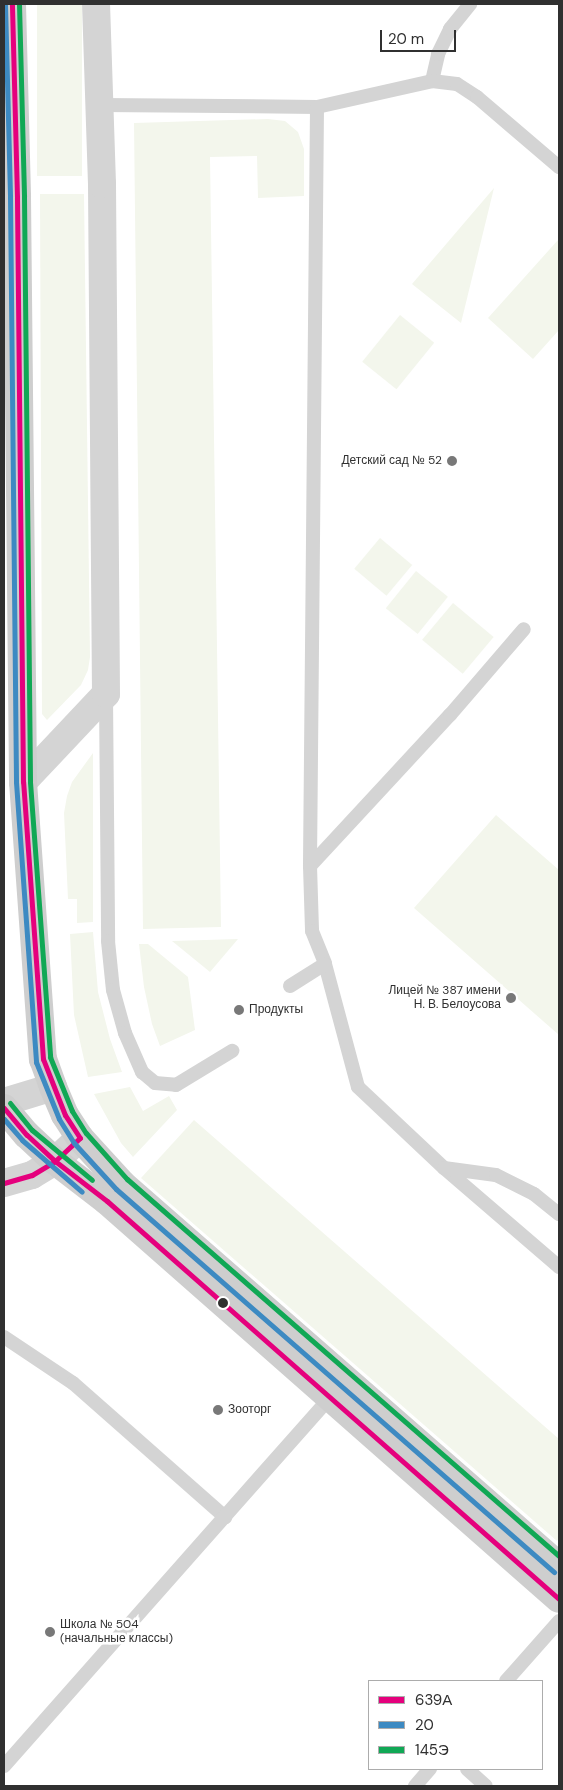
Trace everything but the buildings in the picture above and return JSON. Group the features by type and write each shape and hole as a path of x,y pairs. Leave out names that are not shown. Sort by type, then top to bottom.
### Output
{"main road":[{"path":"12,4 23,782 43,1059 65,1115 80,1138 122,1184 553,1567 559,1599"},
{"path":"4,1108 27,1135 55,1161 107,1201 330,1398 553,1567"}],"street":[{"path":"23,782 106,694 101,105 96,4"},
{"path":"4,1102 53,1087"},
{"path":"4,1183 32,1175 55,1161 80,1138"}],"lane":[{"path":"432,81 438,54 450,29 470,4"},
{"path":"101,105 317,107 432,81 457,84 477,97 559,167"},
{"path":"317,107 310,866 312,931 325,964 358,1087 444,1168 559,1267"},
{"path":"310,866 450,715 524,629"},
{"path":"106,694 108,941 113,990 126,1033 142,1072 155,1083 176,1085 232,1051"},
{"path":"290,986 325,964"},
{"path":"444,1168 496,1174 534,1194 559,1214"},
{"path":"4,1337 73,1383 225,1517"},
{"path":"4,1766 330,1398"},
{"path":"507,1680 559,1621"},
{"path":"414,1786 429,1770"},
{"path":"468,1770 486,1786"}],"shaded area":[{"path":"37,4 82,4 82,176 37,176"},
{"path":"268,119 285,121 298,132 304,149 304,196 258,198 257,156 210,157 221,927 143,929 134,123"},
{"path":"494,188 461,323 412,284"},
{"path":"40,194 84,194 90,657 88,670 81,685 47,720 42,714"},
{"path":"558,240 559,330 533,359 488,318"},
{"path":"400,315 434,343 396,389 362,362"},
{"path":"380,538 412,565 386,596 354,569"},
{"path":"416,571 448,597 418,634 386,608"},
{"path":"453,603 494,637 463,674 422,640"},
{"path":"93,753 93,922 77,923 77,899 68,899 64,813 72,782"},
{"path":"496,815 559,870 559,1035 414,908"},
{"path":"93,932 98,992 110,1039 122,1072 88,1077 74,1015 70,934"},
{"path":"238,939 210,972 172,941"},
{"path":"139,944 148,944 188,977 195,1030 160,1046 152,1024 144,987"},
{"path":"130,1087 143,1111 169,1096 177,1110 133,1157 121,1143 94,1094"},
{"path":"194,1120 559,1439 559,1538 557,1541 141,1178"}],"transit line":[{"name":"20","path":"5,4 10,197 16,782 36,1062 59,1119 74,1143 116,1189 554,1572"},
{"name":"639А","path":"4,1183 32,1175 55,1161 80,1138 65,1115 43,1059 23,782 17,197 12,4"},
{"name":"145Э","path":"19,4 24,197 30,782 50,1057 72,1111 86,1133 127,1179 559,1556"},
{"name":"145Э","path":"10,1103 32,1130 92,1180"},
{"name":"639А","path":"4,1108 27,1135 55,1161 107,1201 559,1599"},
{"name":"20","path":"4,1119 22,1140 82,1192"}],"place":[{"name":"Детский сад № 52","path":"452,461"},
{"name":"Лицей № 387 имени Н. В. Белоусова","path":"511,998"},
{"name":"Продукты","path":"239,1010"},
{"name":"Зооторг","path":"218,1410"},
{"name":"Школа № 504 (начальные классы)","path":"50,1632"}]}
